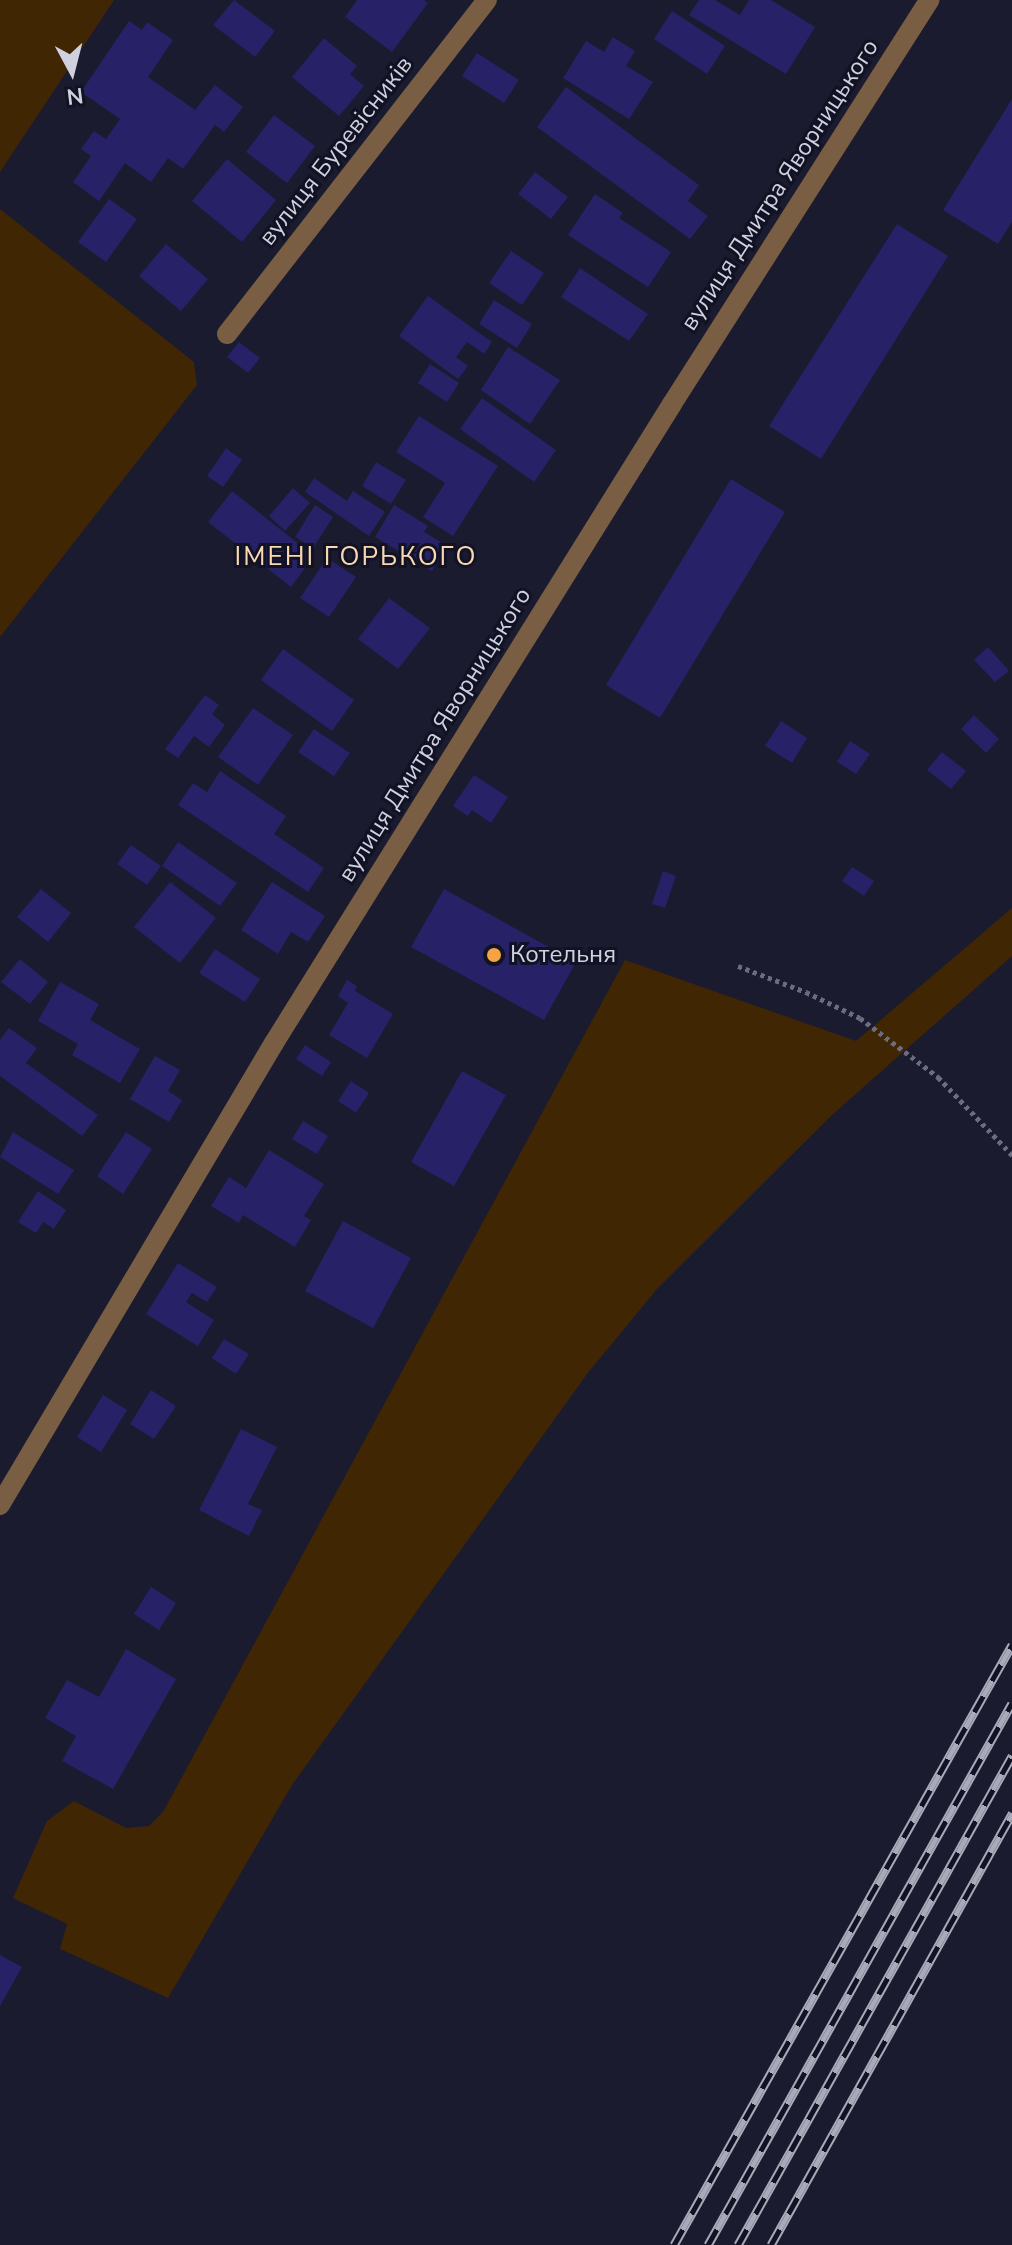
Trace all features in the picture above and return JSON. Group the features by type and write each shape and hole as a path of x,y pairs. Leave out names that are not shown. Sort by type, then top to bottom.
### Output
{"street":[{"name":"вулиця Буревісників","path":"227,334 487,0"},
{"name":"вулиця Дмитра Яворницького","path":"0,1505 282,1030 926,1"}],"path":[{"path":"738,966 806,992 860,1018 938,1077 1012,1155"}],"shaded area":[{"path":"0,0 114,0 0,172"},
{"path":"0,209 194,362 197,385 0,637"},
{"path":"1012,908 1012,956 833,1114 657,1289 587,1374 292,1785 168,1998 60,1949 67,1924 13,1898 47,1821 74,1801 126,1828 149,1826 163,1812 625,960 856,1041"}],"building":[{"path":"234,0 275,31 255,57 213,25"},
{"path":"357,0 424,0 428,3 392,52 345,17"},
{"path":"699,0 715,0 740,15 749,0 771,0 815,27 786,74 689,15"},
{"path":"672,11 725,46 707,74 654,39"},
{"path":"129,21 142,30 147,22 173,40 148,77 195,110 215,85 243,107 224,132 215,125 183,169 168,158 151,182 125,163 99,201 73,182 91,156 81,149 94,131 106,139 120,119 81,92"},
{"path":"613,37 635,51 626,66 653,82 629,119 563,78 586,41 604,52"},
{"path":"324,38 357,66 350,74 364,86 339,116 292,77"},
{"path":"477,53 519,80 504,103 462,76"},
{"path":"566,87 699,185 688,201 708,216 690,239 537,127"},
{"path":"1012,99 1012,222 998,244 943,210"},
{"path":"274,115 315,146 287,183 246,152"},
{"path":"227,159 276,200 242,242 192,201"},
{"path":"535,172 568,197 551,219 518,194"},
{"path":"595,194 623,213 619,218 671,252 648,287 568,235"},
{"path":"109,199 137,219 106,262 78,242"},
{"path":"897,224 948,256 821,459 769,426"},
{"path":"166,244 208,279 181,311 139,276"},
{"path":"511,251 544,273 522,305 489,283"},
{"path":"580,268 648,314 629,341 561,297"},
{"path":"428,296 492,342 484,354 467,342 456,357 468,366 458,379 399,336"},
{"path":"494,300 532,324 517,348 479,324"},
{"path":"239,342 260,358 248,373 227,357"},
{"path":"508,347 560,380 530,424 481,390"},
{"path":"430,364 459,383 447,402 418,383"},
{"path":"482,398 556,450 534,482 460,429"},
{"path":"419,416 498,466 453,536 423,517 445,483 396,452"},
{"path":"226,448 242,460 223,487 207,476"},
{"path":"376,462 406,480 391,504 362,486"},
{"path":"314,478 347,501 353,491 385,512 369,536 305,492"},
{"path":"731,479 785,512 660,718 606,685"},
{"path":"293,488 310,503 285,531 269,516"},
{"path":"232,491 314,556 291,587 208,522"},
{"path":"315,505 333,517 313,548 295,537"},
{"path":"394,505 428,526 424,532 447,546 432,571 375,537"},
{"path":"327,558 356,577 329,617 300,598"},
{"path":"389,598 430,628 398,669 358,639"},
{"path":"988,647 1009,671 995,682 974,660"},
{"path":"283,649 354,700 332,731 261,680"},
{"path":"205,695 219,705 212,714 225,725 209,747 194,736 178,758 165,749"},
{"path":"253,708 293,735 258,785 218,757"},
{"path":"974,715 999,739 986,753 961,729"},
{"path":"781,721 807,738 792,763 765,746"},
{"path":"314,729 350,753 334,776 298,752"},
{"path":"850,741 870,754 856,774 837,762"},
{"path":"942,752 966,771 951,789 927,770"},
{"path":"220,771 286,816 274,834 324,868 308,892 178,805 193,783 207,792"},
{"path":"474,775 508,797 491,823 472,810 468,816 453,806"},
{"path":"178,842 237,883 220,906 162,866"},
{"path":"131,845 161,866 147,885 117,864"},
{"path":"852,867 874,881 864,896 842,881"},
{"path":"663,871 676,876 665,908 652,904"},
{"path":"170,882 216,918 180,963 134,927"},
{"path":"272,882 325,916 308,942 291,932 278,954 241,930"},
{"path":"41,889 71,913 48,942 17,917"},
{"name":"Котельня","path":"444,889 576,962 544,1020 411,947"},
{"path":"215,949 260,979 245,1002 199,973"},
{"path":"20,959 48,982 30,1004 1,982"},
{"path":"347,980 357,986 355,991 393,1014 367,1058 329,1035 348,1003 338,996"},
{"path":"60,982 99,1004 90,1020 140,1049 120,1083 72,1055 78,1044 38,1021"},
{"path":"9,1028 37,1048 26,1063 98,1115 82,1136 0,1076 0,1040"},
{"path":"305,1045 331,1062 322,1076 296,1059"},
{"path":"155,1056 180,1070 168,1091 182,1100 169,1122 130,1099"},
{"path":"462,1071 506,1095 454,1186 411,1162"},
{"path":"351,1081 369,1093 356,1113 338,1101"},
{"path":"303,1121 328,1136 317,1154 292,1139"},
{"path":"13,1132 74,1170 58,1194 0,1157"},
{"path":"126,1132 152,1149 123,1194 97,1176"},
{"path":"269,1150 324,1184 304,1216 311,1220 295,1247 243,1215 239,1223 211,1206 229,1177 246,1188"},
{"path":"38,1191 66,1210 54,1229 43,1222 36,1233 18,1222"},
{"path":"343,1221 411,1258 373,1328 305,1291"},
{"path":"178,1263 217,1287 207,1302 192,1293 186,1302 214,1320 198,1346 146,1314"},
{"path":"224,1339 249,1354 236,1374 212,1358"},
{"path":"151,1390 176,1406 154,1439 130,1424"},
{"path":"103,1395 127,1410 101,1452 77,1437"},
{"path":"241,1429 277,1447 248,1504 262,1510 249,1536 199,1510"},
{"path":"151,1587 176,1603 159,1630 134,1614"},
{"path":"126,1649 176,1679 113,1789 62,1761 76,1736 45,1718 67,1680 99,1697"},
{"path":"0,1955 22,1967 0,2006"}],"railway":[{"path":"674,2245 1012,1645"},
{"path":"708,2245 1012,1703"},
{"path":"738,2245 1012,1756"},
{"path":"771,2245 1012,1813"}],"place":[{"name":"Котельня","path":"494,955"}],"district":[{"name":"ІМЕНІ ГОРЬКОГО","path":"356,557"}]}
